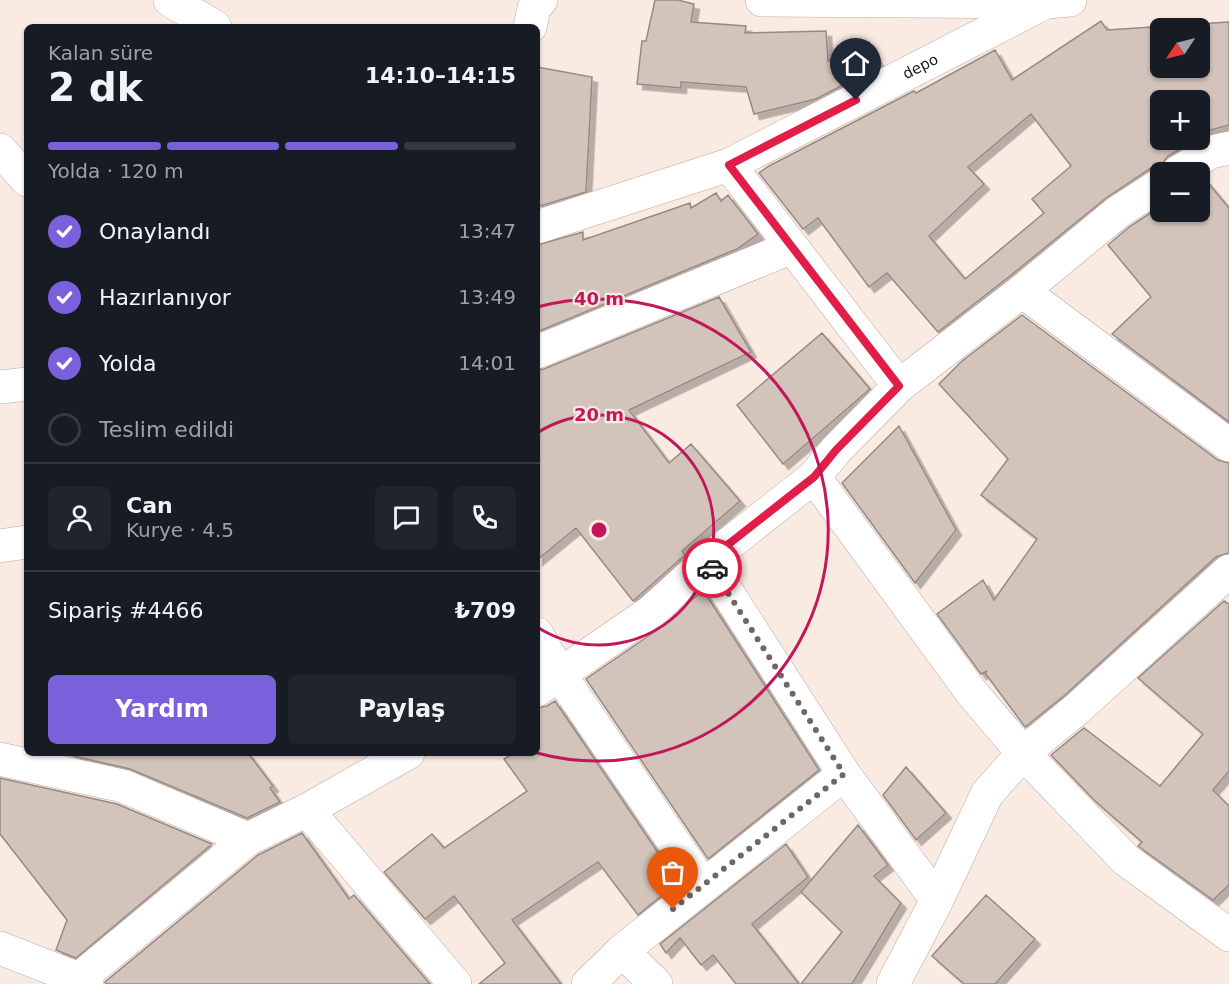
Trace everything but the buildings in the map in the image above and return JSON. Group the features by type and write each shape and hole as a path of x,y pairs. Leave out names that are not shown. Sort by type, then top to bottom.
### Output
{"street":[{"path":"170,0 206,24"},
{"path":"531,24 534,8 541,0"},
{"path":"762,0 1054,1"},
{"name":"depo","path":"540,225 729,165 1054,1"},
{"path":"1194,162 1211,152 1229,148"},
{"path":"0,150 24,177"},
{"path":"729,165 899,386"},
{"path":"549,683 652,611 707,561 814,477 836,450 899,386 1022,291 1118,212 1150,191"},
{"path":"540,351 792,247"},
{"path":"1022,291 1229,445"},
{"path":"0,387 24,384"},
{"path":"814,477 972,693 1023,753 1126,860 1229,935"},
{"path":"0,546 24,542"},
{"path":"707,561 844,774 938,900"},
{"path":"893,984 938,900 987,794 1023,753 1077,709 1229,572"},
{"path":"540,646 549,683 703,885"},
{"path":"0,948 83,981 248,839 307,810 403,756"},
{"path":"0,759 123,786 248,839"},
{"path":"588,984 622,951 844,774"},
{"path":"307,810 455,984"},
{"path":"622,951 656,984"}],"way so far":[{"path":"673,909 844,774 712,568"}],"route":[{"path":"712,568 707,561 814,477 836,450 899,386 729,165 856,100"}]}
